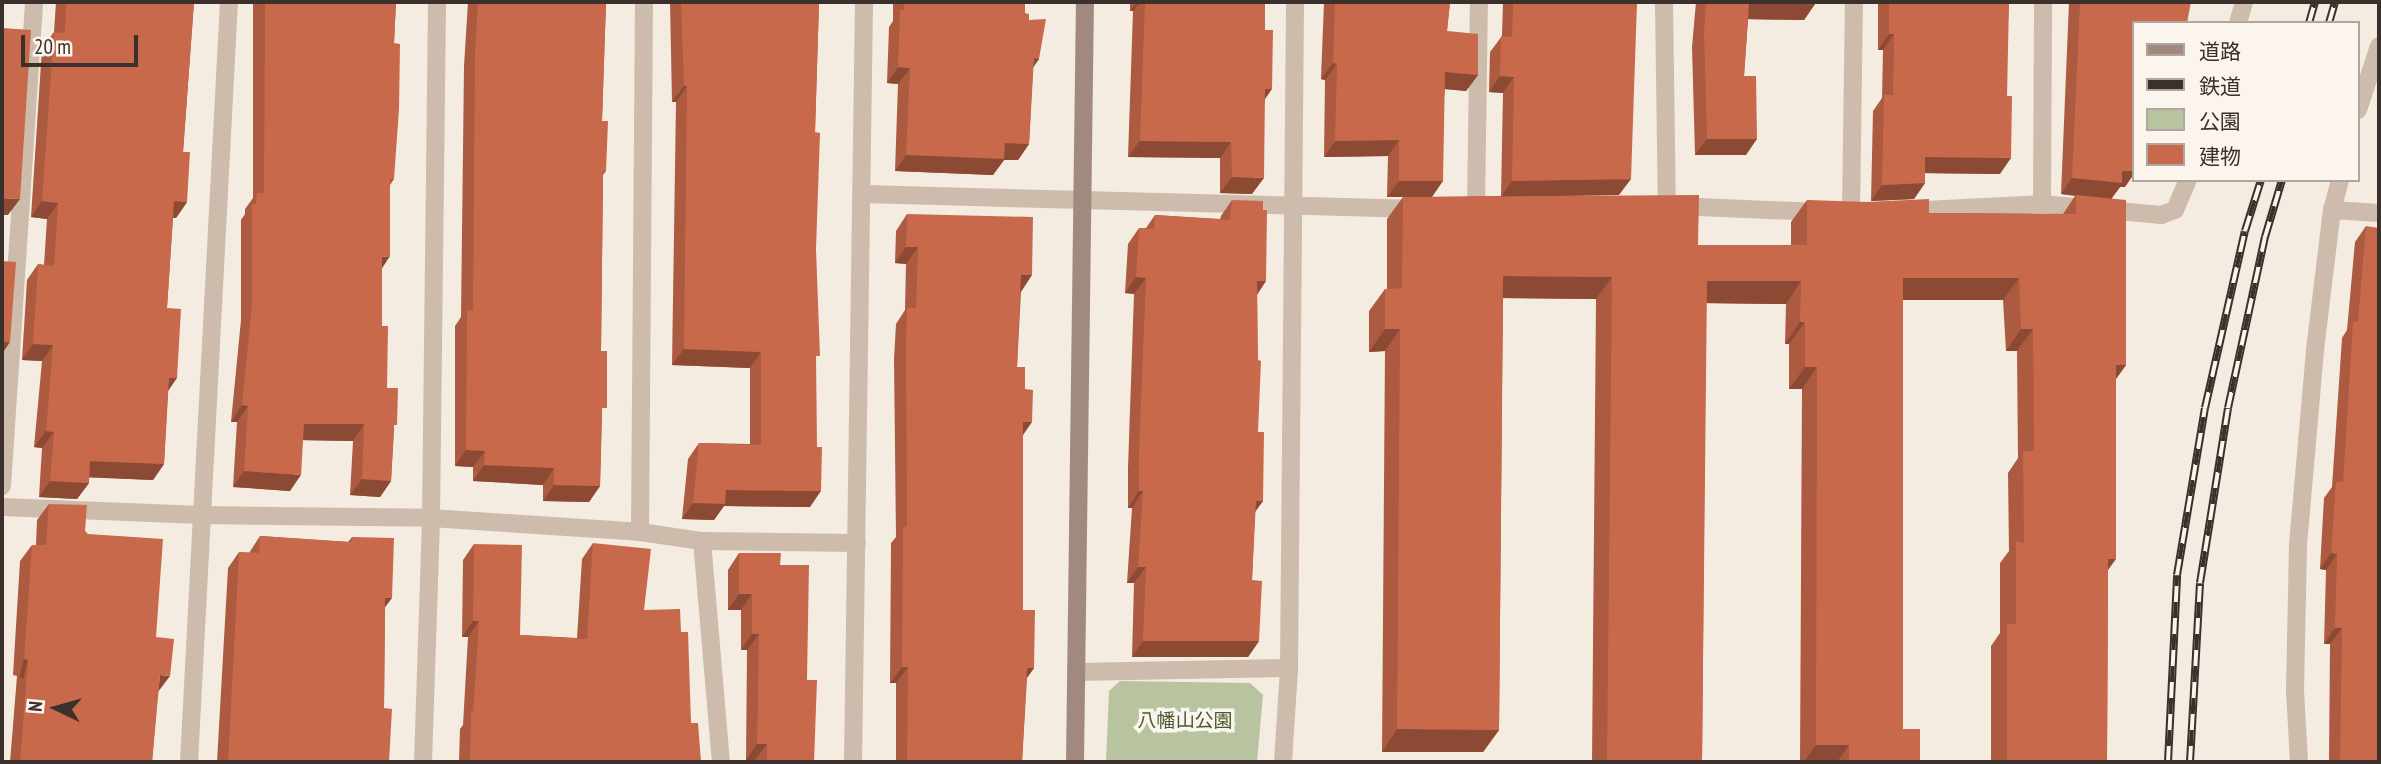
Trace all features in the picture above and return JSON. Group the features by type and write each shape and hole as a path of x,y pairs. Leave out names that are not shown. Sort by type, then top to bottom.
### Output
{"street":[{"path":"2,486 34,2"},
{"path":"189,762 229,2"},
{"path":"424,762 431,518 437,2"},
{"path":"640,532 644,2"},
{"path":"853,762 864,2"},
{"path":"1075,762 1085,2"},
{"path":"1283,762 1289,668 1294,2"},
{"path":"1476,209 1479,2"},
{"path":"1664,2 1661,206 1858,213 1854,2"},
{"path":"2042,204 2043,2"},
{"path":"2239,21 2244,2"},
{"path":"2360,104 2379,46"},
{"path":"1892,211 2042,204 2161,215 2175,210 2187,182"},
{"path":"2299,762 2295,690 2298,545 2315,351 2332,210 2339,182"},
{"path":"863,194 1437,209"},
{"path":"2332,210 2379,213"},
{"path":"2,508 201,515 431,518 640,532 702,541 857,543"},
{"path":"702,541 722,762"},
{"path":"1076,671 1289,668"}],"green space":[{"name":"八幡山公園","path":"1120,681 1250,683 1263,695 1257,762 1106,762 1109,691"}],"building":[{"path":"66,2 194,2 183,152 190,152 187,202 174,201 167,308 181,309 177,378 169,378 164,464 90,461 89,483 50,481 54,432 46,431 53,345 33,344 38,264 54,266 58,203 42,201 54,32 65,33"},
{"path":"265,2 396,2 394,43 400,44 399,109 394,179 390,179 390,256 382,257 382,326 388,326 387,388 398,388 391,481 362,479 364,424 304,424 301,475 244,471 248,406 242,405 252,304 252,204 256,204 257,193 264,193"},
{"path":"478,2 606,2 602,121 608,121 606,171 603,171 601,351 607,351 607,408 602,408 600,486 554,485 554,468 484,465 485,451 466,450 467,310 473,310 475,50"},
{"path":"681,2 819,2 815,132 820,133 816,249 820,356 816,356 817,447 822,447 821,491 726,490 725,504 693,503 699,443 761,445 761,352 684,349 687,86 684,86"},
{"path":"904,2 1025,2 1025,13 1029,14 1029,20 1046,19 1039,59 1034,58 1029,144 1005,143 1004,159 906,155 910,68 898,67 900,10 904,10"},
{"path":"1145,2 1265,2 1265,30 1273,30 1272,89 1265,89 1264,178 1232,177 1231,142 1140,141"},
{"path":"1335,2 1450,2 1447,31 1478,34 1478,75 1445,72 1443,181 1399,181 1399,140 1335,141"},
{"path":"1513,2 1637,2 1631,179 1512,181 1514,77 1500,76 1501,36 1512,37"},
{"path":"1706,2 1815,2 1749,3 1744,76 1756,76 1757,139 1707,139 1704,31"},
{"path":"1889,2 2009,2 2007,96 2012,96 2011,158 1925,157 1925,183 1882,185 1884,95 1893,95 1894,34 1889,34"},
{"path":"2080,2 2191,2 2187,21 2132,21 2132,171 2122,171 2122,183 2072,178"},
{"path":"2,28 31,30 20,199 2,198"},
{"path":"1699,195 1698,245 1807,245 1807,200 1867,202 1929,199 1929,213 2076,214 2076,195 2126,200 2126,365 2116,365 2116,559 2108,559 2107,762 2007,762 2007,624 2016,624 2016,541 2024,543 2023,451 2034,451 2033,329 2021,329 2019,278 1903,278 1903,729 1920,729 1920,762 1849,762 1849,745 1816,745 1817,367 1805,367 1805,322 1800,322 1801,281 1707,281 1702,762 1607,762 1612,277 1503,276 1499,730 1397,729 1400,329 1385,329 1385,289 1402,288 1403,197"},
{"path":"1232,200 1263,201 1263,210 1267,210 1266,281 1257,281 1258,360 1261,361 1258,432 1264,432 1263,501 1256,501 1252,580 1262,581 1259,641 1143,641 1146,567 1138,567 1143,491 1139,491 1139,452 1146,278 1136,277 1139,228 1154,229 1155,215 1230,220"},
{"path":"907,214 1033,217 1032,275 1021,275 1017,367 1025,367 1025,389 1033,390 1032,422 1023,422 1023,610 1035,610 1034,668 1027,668 1022,762 907,762 908,667 902,667 903,527 907,527 906,342 907,308 916,308 918,247 906,247"},
{"path":"2366,226 2379,228 2379,762 2340,762 2342,628 2335,628 2337,554 2331,553 2336,482 2343,482 2353,322 2358,322"},
{"path":"2,261 16,262 10,342 2,341"},
{"path":"49,504 87,505 85,531 88,534 163,539 156,637 174,639 170,676 160,675 152,762 20,762 28,660 24,659 32,545 46,545"},
{"path":"260,536 351,542 352,537 394,538 392,598 385,598 384,708 392,709 389,762 228,762 239,552 259,553"},
{"path":"593,543 651,549 644,610 680,609 681,632 688,632 691,723 698,723 701,762 470,762 471,713 479,621 473,621 474,544 522,545 520,635 587,639"},
{"path":"739,553 781,553 780,565 809,565 807,680 817,680 814,762 767,762 767,744 757,744 759,634 752,634 752,594 739,594"}],"railway":[{"path":"2310,21 2315,2"},
{"path":"2330,21 2335,2"},
{"path":"2168,762 2177,575 2205,408 2245,231 2260,182"},
{"path":"2190,762 2200,583 2228,408 2265,237 2281,182"}]}
